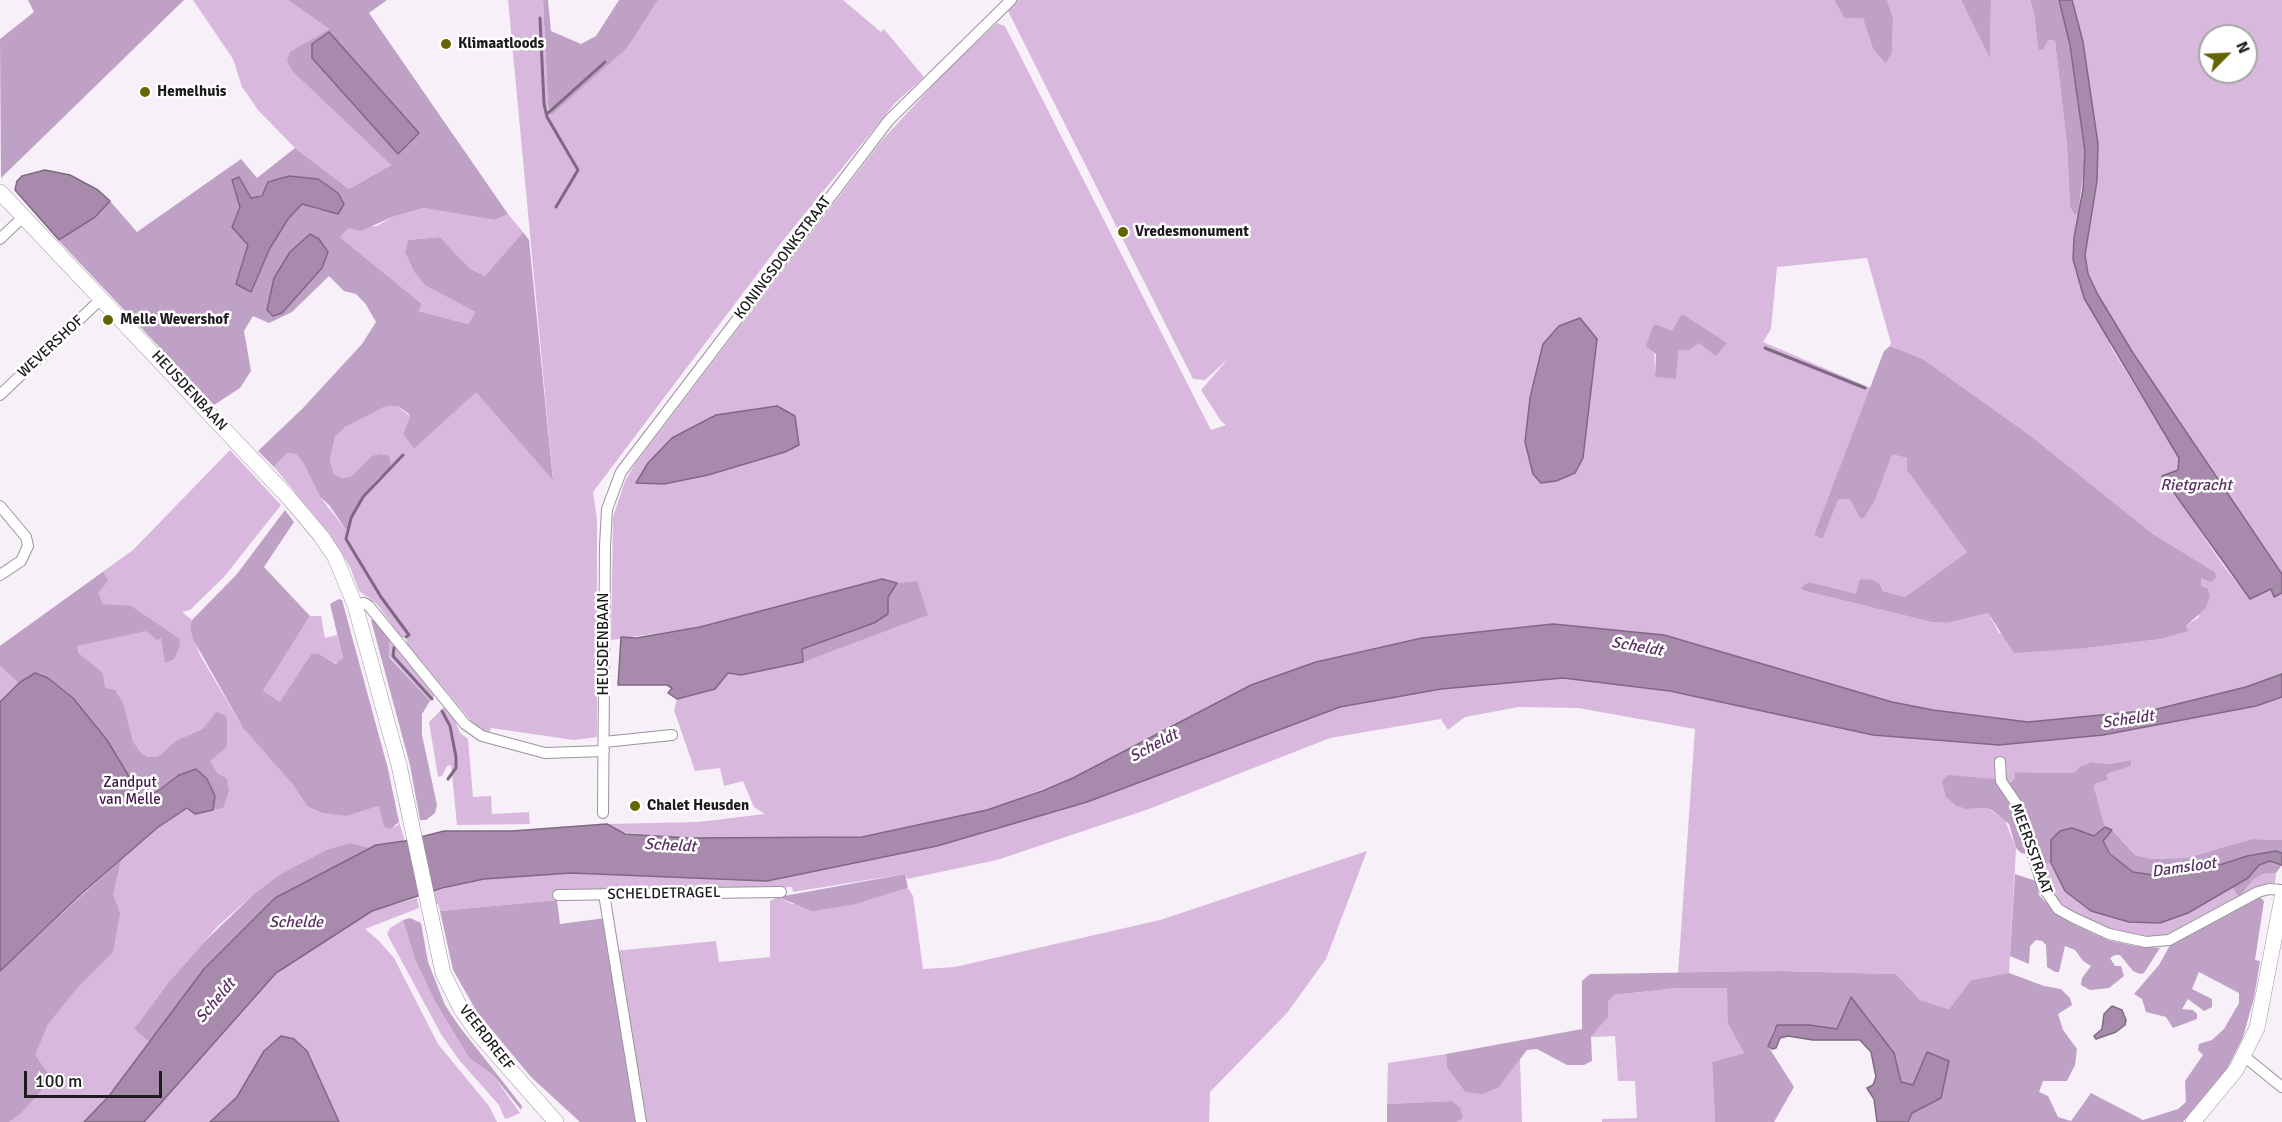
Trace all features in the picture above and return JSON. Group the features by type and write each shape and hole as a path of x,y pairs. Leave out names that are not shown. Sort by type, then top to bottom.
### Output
{"main road":[{"name":"HEUSDENBAAN","path":"0,192 304,515 335,557 355,605 399,765 421,871"},
{"name":"VEERDREEF","path":"421,871 443,973 461,1009 477,1032 556,1122"},
{"path":"2193,1122 2224,1088 2245,1057 2262,1007 2282,898"}],"street":[{"name":"KONINGSDONKSTRAAT","path":"605,546 607,509 618,479 632,455 889,120 1011,0"},
{"path":"0,239 23,217"},
{"name":"WEVERSHOF","path":"0,395 101,299"},
{"path":"0,506 26,537 28,546 21,561 0,575"},
{"name":"HEUSDENBAAN","path":"603,813 605,546"},
{"path":"355,605 364,603 369,606 465,724 482,736 545,753 604,747 672,735"},
{"name":"MEERSSTRAAT","path":"2000,762 2001,781 2016,803 2043,887 2058,909 2109,934 2146,942 2169,940 2258,892 2269,889 2282,890"},
{"name":"SCHELDETRAGEL","path":"558,895 776,892"},
{"path":"604,894 641,1122"},
{"path":"2245,1057 2282,1087"}],"green space":[{"path":"193,0 288,0 329,29 291,52 294,73 391,165 349,189 295,148 258,110 242,87 233,59"},
{"path":"508,0 543,0 548,103 628,47 658,0 843,0 881,32 884,29 924,77 895,103 777,248 593,492 597,520 597,737 574,740 491,728 489,734 478,729 407,644 406,637 401,637 377,604 359,591 350,567 329,533 274,467 287,453 296,454 304,464 320,497 347,531 363,497 379,477 357,472 352,476 342,478 334,474 330,460 335,437 345,427 362,417 384,407 397,406 410,416 403,434 414,449 476,391 553,479"},
{"path":"1016,0 1834,0 1844,18 1863,17 1873,49 1892,53 1893,18 1887,0 1961,0 1990,57 1991,0 2030,0 2034,13 2038,49 2048,40 2055,41 2067,145 2070,206 2074,215 2078,214 2074,238 2111,347 2179,458 2178,470 2163,477 2223,565 2250,599 2272,588 2274,597 2282,593 2282,674 2246,687 2153,710 2028,722 1933,710 1892,702 1664,635 1553,624 1379,647 1316,662 1251,685 1073,778 987,810 941,821 862,837 689,838 618,832 607,824 698,822 765,814 754,807 743,781 724,786 720,768 695,771 674,710 677,699 715,689 728,673 741,675 803,662 917,581 897,583 882,579 700,627 611,640 613,517 625,481 635,464 883,139 948,69 997,23 1005,26 1211,430 1226,425 1201,390 1228,359 1205,380 1193,379 1007,9","holes":["1867,258 1890,346 1923,359 2031,436 2153,534 2215,572 2201,577 2199,617 2186,626 2189,631 2161,639 2087,648 1999,633 1988,613 1948,623 1931,622 1805,591 1809,582 1857,595 1861,579 1880,584 1883,591 1905,597 1967,552 1907,458 1891,453 1874,502 1861,518 1849,499 1838,500 1823,539 1814,535 1871,388 1763,342 1771,329 1777,267","1654,324 1667,332 1727,343 1699,343 1686,350 1677,351 1676,379 1655,376","1559,326 1597,339 1591,370"]},
{"path":"2072,0 2282,0 2282,574 2133,353 2088,274 2085,255 2097,181 2098,144 2083,42"},
{"path":"424,208 495,220 508,214 523,232 485,276 469,268 440,237 408,240 405,252 413,270 477,312 468,324 417,311 422,304 340,237 349,228 377,226 392,217"},
{"name":"Zandput van Melle","path":"230,450 281,505 224,577 190,610 182,612 192,620 190,628 200,655 243,728 293,785 307,806 347,816 379,806 385,826 397,826 399,822 405,841 370,848 351,843 279,875 255,893 218,926 168,983 134,1029 149,1042 109,1096 84,1122 0,1122 0,646 133,550"},
{"path":"310,616 321,616 325,638 337,635 343,658 337,664 318,653 311,654 280,703 263,691"},
{"path":"389,638 433,691 434,697 430,701 389,656"},
{"path":"1563,678 1670,691 1873,735 1999,745 2103,735 2256,706 2282,697 2282,840 2252,839 2186,858 2152,859 2135,855 2112,830 2105,827 2094,787 2095,784 2108,780 2107,774 2131,766 2131,760 2109,764 2092,762 2080,766 2075,772 2066,773 2014,772 2015,778 2009,784 1967,809 1987,808 2005,820 2016,848 2009,973 1971,980 1949,1009 1920,1000 1896,974 1781,971 1678,974 1695,729 1578,708 1519,707 1465,717 1448,730 1441,719 1330,738 1149,809 997,860 907,879 905,874 793,892 792,887 557,900 440,911 436,904 434,891 484,879 571,873 767,881 937,846 1087,802 1340,707 1441,689"},
{"path":"444,707 455,720 460,733 468,739 473,797 491,796 492,814 529,812 530,824 457,825 451,765 447,766 442,776 438,777 429,722"},
{"path":"1367,851 1326,959 1287,1013 1210,1092 1209,1122 645,1122 615,951 716,941 719,962 770,957 770,901 778,897 792,904 856,904 908,888 913,896 923,969 955,967 1160,920"},
{"path":"2051,863 2065,891 2188,913 2232,887 2239,896 2253,880 2263,874 2276,873 2275,883 2256,889 2164,937 2148,938 2114,932 2076,914 2062,904 2046,883 2041,865"},
{"path":"417,898 419,908 365,929 394,958 438,1044 489,1106 497,1122 339,1122 307,1051 264,1051 237,1097 210,1122 144,1122 276,973 372,911"},
{"path":"403,920 415,959 434,1000 469,1058 493,1075 520,1113 506,1119 504,1117 499,1105 459,1060 441,1034 387,934 390,928"},
{"path":"1677,988 1728,988 1728,1024 1744,1053 1712,1062 1715,1122 1602,1122 1602,1119 1637,1118 1635,1081 1618,1081 1615,1036 1591,1037 1608,1017 1608,1002 1614,995"},
{"path":"1446,1054 1447,1068 1465,1092 1499,1087 1520,1059 1522,1122 1456,1122 1463,1117 1452,1101 1387,1104 1388,1063"}],"shaded area":[{"path":"28,0 184,0 1,178 0,39 34,12"},
{"path":"288,0 387,0 369,13 508,214 495,220 424,208 392,217 361,231 349,228 340,237 422,304 418,311 468,324 476,312 425,285 413,270 405,252 408,240 440,237 469,268 485,276 523,232 529,240 553,480 476,392 414,449 403,434 410,416 408,413 397,406 384,407 345,427 335,437 330,460 334,474 342,478 352,476 372,456 380,454 389,456 392,468 379,477 363,497 347,531 329,505 320,497 304,464 296,454 287,453 274,467 258,451 303,408 362,344 376,322 365,303 356,294 344,291 329,276 292,312 269,323 253,316 244,331 251,371 240,388 214,405 59,241 95,217 110,201 137,232 241,159 257,178 295,148 349,189 391,165 294,73 287,61 290,52 329,29","holes":["239,177 251,198 318,179 327,186 320,210 302,204 288,219 270,249 251,292 236,284 248,245 232,227 240,207"]},
{"path":"543,0 548,0 551,31 581,44 596,36 619,0 658,0 628,47 551,115 548,103"},
{"path":"1834,0 1887,0 1893,18 1892,53 1886,63 1873,49 1863,18 1844,18"},
{"path":"1961,0 1991,0 1990,58"},
{"path":"2030,0 2059,0 2070,45 2086,152 2078,214 2074,215 2070,206 2067,145 2055,41 2048,40 2043,50 2038,49 2034,13"},
{"path":"1682,314 1727,343 1716,356 1699,343 1689,350 1678,351 1676,379 1655,377 1656,354 1646,346 1654,324 1672,331"},
{"path":"1890,346 1923,359 2031,436 2153,534 2215,572 2216,577 2211,582 2201,578 2201,586 2208,589 2210,597 2205,609 2186,626 2189,631 2161,639 2087,648 2014,653 1988,613 1948,623 1931,622 1805,591 1801,588 1809,582 1856,594 1860,579 1872,580 1880,584 1883,591 1905,597 1967,552 1907,470 1907,458 1892,454 1874,502 1865,516 1861,519 1849,499 1838,500 1823,539 1814,535 1884,351"},
{"path":"285,510 294,522 264,567 310,616 263,691 280,702 311,654 318,653 336,664 343,658 330,604 339,599 342,600 388,769 399,822 390,829 384,826 379,806 347,816 323,813 307,806 293,785 243,728 193,639 190,628 192,620 237,574"},
{"path":"103,572 108,581 98,593 103,604 131,606 180,639 179,649 174,659 165,663 161,638 157,640 146,631 77,646 78,653 103,674 105,688 115,690 123,703 133,742 141,753 148,757 158,757 176,741 203,729 216,712 224,715 227,719 227,747 210,761 217,773 227,779 229,791 223,808 213,810 215,796 179,775 158,792 142,798 34,673 19,683 0,666 0,646"},
{"path":"917,581 928,615 803,662 802,649 874,623 888,614 888,597 897,583"},
{"path":"371,620 375,620 389,638 389,657 430,701 422,714 422,735 437,805 435,813 426,820 420,820 410,765"},
{"path":"2131,760 2131,766 2107,774 2108,780 2095,784 2105,827 2094,836 2072,828 2051,840 2051,863 2041,865 2009,784 2015,778 2014,772 2066,773 2075,772 2080,766 2092,762 2109,764"},
{"path":"1948,775 1995,779 2014,812 2030,855 2021,853 2016,848 2009,824 1993,811 1987,808 1967,809 1957,806 1946,797 1942,781"},
{"path":"2112,830 2135,855 2152,859 2186,858 2252,839 2282,840 2282,853 2276,851 2247,856 2204,870 2160,876 2132,872 2111,854 2103,841"},
{"path":"351,843 370,848 275,898 204,969 149,1042 134,1029 168,983 204,942 255,893 279,875 327,850"},
{"path":"121,860 113,894 120,913 113,952 78,987 48,1024 35,1055 52,1079 20,1114 9,1122 0,1122 0,971"},
{"path":"2270,861 2282,865 2276,873 2263,874 2253,880 2239,897 2232,887 2248,878 2259,865"},
{"path":"905,874 908,888 856,904 812,911 778,897"},
{"path":"2015,874 2036,881 2039,895 2055,912 2077,926 2107,940 2160,948 2144,973 2140,974 2133,971 2120,955 2110,958 2115,966 2121,966 2124,976 2109,988 2090,990 2081,985 2082,978 2091,966 2083,961 2075,950 2065,946 2059,972 2047,967 2046,945 2042,941 2036,940 2030,946 2029,964 2010,956"},
{"path":"2260,897 2264,901 2255,960 2260,961 2254,998 2243,1037 2227,1069 2183,1122 1908,1122 1912,1113 1941,1098 1901,1082 1894,1053 1851,997 1837,1029 1809,1025 1777,1025 1773,1031 1768,1046 1794,1087 1774,1122 1715,1122 1712,1062 1744,1053 1728,1024 1727,988 1677,988 1614,995 1608,1002 1608,1017 1591,1037 1592,1061 1584,1065 1567,1065 1537,1049 1527,1050 1499,1087 1482,1094 1465,1092 1447,1068 1446,1054 1582,1029 1582,981 1590,974 1781,971 1896,974 1920,1000 1949,1009 1971,980 2009,973 2044,986 2061,989 2070,998 2072,1005 2058,1014 2063,1030 2077,1049 2075,1065 2067,1081 2043,1081 2039,1092 2048,1096 2058,1117 2071,1121 2091,1093 2143,1120 2178,1109 2186,1102 2185,1081 2203,1055 2198,1050 2199,1044 2212,1040 2224,1029 2239,1003 2239,993 2199,972 2192,989 2212,999 2212,1007 2204,1011 2188,999 2182,1009 2193,1010 2197,1014 2197,1019 2173,1028 2166,1017 2146,1012 2142,999 2134,994 2159,965 2170,945"},
{"path":"557,900 560,924 606,918 638,1122 580,1122 531,1077 477,1012 453,970 440,911"},
{"path":"410,918 421,923 428,962 445,1005 522,1106 521,1110 493,1075 469,1058 434,1000 415,959 403,920"},
{"path":"1452,1101 1460,1108 1463,1118 1456,1122 1387,1122 1387,1104"}],"water":[{"name":"Rietgracht","path":"2059,0 2072,0 2083,42 2098,144 2097,181 2085,255 2088,274 2133,353 2282,574 2282,593 2274,597 2271,589 2250,599 2162,476 2178,470 2179,458 2084,298 2073,259 2074,238 2083,189 2085,152 2070,45"},
{"path":"329,32 419,133 398,154 312,58 312,44"},
{"path":"45,170 70,175 98,190 110,201 95,217 59,240 15,190 17,181 22,176"},
{"path":"289,176 318,179 338,193 344,204 338,214 302,204 288,219 270,248 251,292 236,284 248,245 232,227 240,207 232,180 239,177 251,198 262,196 268,182"},
{"path":"310,234 319,239 328,252 322,268 282,313 273,316 267,310 274,278 290,252"},
{"path":"1580,318 1597,339 1583,458 1575,473 1556,481 1541,483 1533,474 1525,442 1530,398 1543,344 1559,326"},
{"path":"777,406 795,416 799,445 785,452 708,475 664,484 636,483 648,463 672,438 716,415"},
{"path":"882,579 897,583 888,597 888,614 874,623 802,649 803,662 741,675 728,673 715,689 677,699 668,693 672,688 667,685 618,685 621,637 636,638 700,627"},
{"name":"Schelde","path":"1553,624 1664,635 1892,702 1933,710 2028,722 2153,710 2246,687 2282,674 2282,697 2256,706 2103,735 1999,745 1873,735 1670,691 1563,678 1441,689 1340,707 1087,802 937,846 767,881 571,873 484,879 442,888 372,911 276,973 144,1122 84,1122 109,1096 204,969 275,898 376,845 405,841 444,831 512,831 607,824 625,834 689,838 862,837 987,810 1042,791 1073,778 1251,685 1316,662 1422,638"},
{"path":"35,673 48,678 73,698 107,740 142,798 158,791 179,775 196,769 207,779 215,796 213,810 195,814 187,808 157,828 82,893 0,971 0,702 19,683"},
{"path":"2105,827 2112,830 2103,841 2110,854 2133,872 2160,876 2204,870 2247,856 2276,851 2282,853 2282,865 2270,861 2259,865 2248,878 2188,913 2160,923 2129,922 2091,911 2065,891 2051,863 2051,840 2060,831 2072,828 2094,836"},
{"path":"1851,997 1894,1053 1901,1082 1913,1085 1927,1052 1949,1061 1941,1098 1912,1113 1908,1122 1877,1122 1874,1099 1867,1088 1873,1085 1876,1077 1871,1052 1860,1040 1813,1040 1788,1036 1780,1038 1776,1048 1772,1049 1768,1046 1777,1025 1809,1025 1837,1029"},
{"path":"2112,1006 2122,1010 2126,1020 2125,1025 2116,1032 2096,1039 2094,1036 2102,1029 2104,1014"},
{"path":"281,1036 294,1039 307,1051 339,1122 210,1122 237,1097 264,1051"}],"waterway":[{"path":"540,18 544,104 547,117 578,170 556,207"},
{"path":"547,114 605,62"},
{"path":"1765,348 1865,388"},
{"path":"403,455 363,497 351,518 346,539 381,597 409,635 406,637"},
{"path":"394,648 393,656 432,699"},
{"path":"442,711 450,726 456,757 456,768 448,779"}],"place":[{"name":"Klimaatloods","path":"446,44"},
{"name":"Hemelhuis","path":"145,92"},
{"name":"Vredesmonument","path":"1123,232"},
{"name":"Melle Wevershof","path":"108,320"},
{"name":"Chalet Heusden","path":"635,806"}],"water label":[{"name":"Scheldt","path":"1637,647"},
{"name":"Scheldt","path":"2128,720"},
{"name":"Scheldt","path":"1154,746"},
{"name":"Scheldt","path":"670,846"},
{"name":"Damsloot","path":"2184,868"},
{"name":"Scheldt","path":"216,1001"}]}
